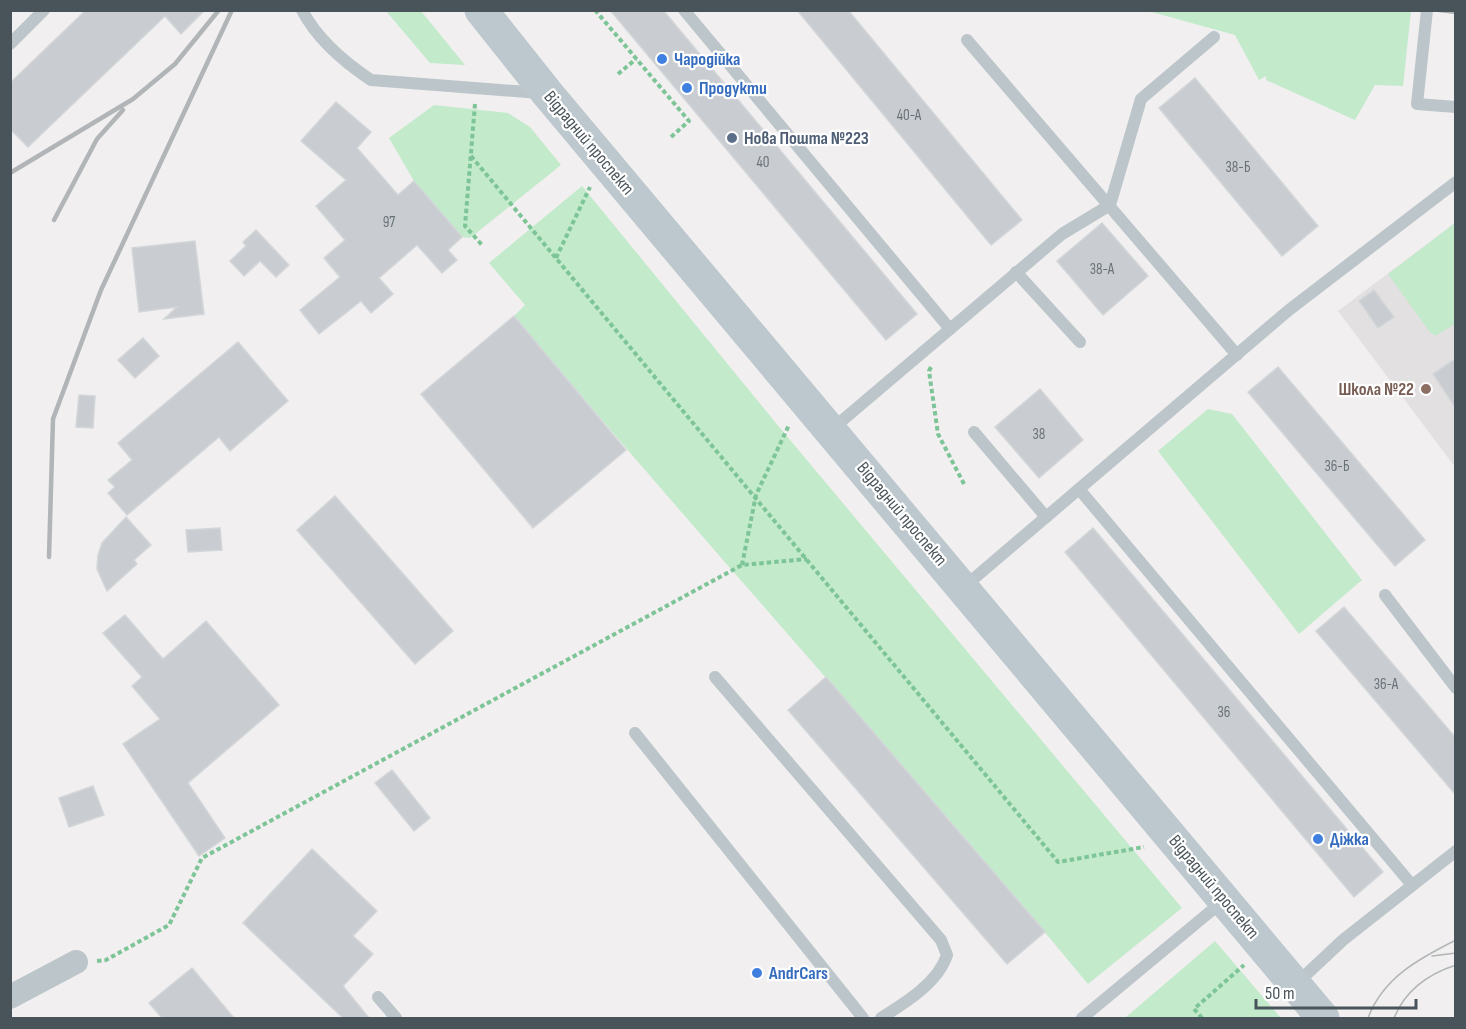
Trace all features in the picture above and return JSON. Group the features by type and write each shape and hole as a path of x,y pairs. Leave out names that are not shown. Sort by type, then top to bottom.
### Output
{"main road":[{"name":"Відрадний проспект","path":"481,10 547,93 964,587 1323,1018"}],"street":[{"path":"10,997 76,962"}],"lane":[{"path":"10,44 44,10"},
{"path":"302,10 324,40 350,66 371,80 547,93"},
{"path":"684,10 950,329"},
{"path":"1427,10 1417,104 1455,107"},
{"path":"831,430 1062,234 1110,205 1141,99 1214,37"},
{"path":"967,40 1237,355"},
{"path":"964,587 1289,310 1455,182"},
{"path":"1016,272 1080,342"},
{"path":"974,432 1046,517"},
{"path":"1079,489 1412,885"},
{"path":"1385,595 1455,688"},
{"path":"715,677 941,940 947,955 944,963 916,995 881,1018"},
{"path":"635,733 863,1018"},
{"path":"1295,985 1343,940 1455,851"},
{"path":"1082,1018 1224,900"},
{"path":"378,997 396,1018"}],"path":[{"path":"595,10 689,120 671,136"},
{"path":"618,74 636,59"},
{"path":"475,103 465,226 482,245"},
{"path":"471,156 756,495 1058,862 1145,847"},
{"path":"556,258 591,186"},
{"path":"950,329 929,371 938,434 964,484"},
{"path":"742,565 756,495 789,425"},
{"path":"76,962 106,960 168,926 202,858 742,565 808,559"},
{"path":"1202,1018 1194,1009 1244,965"}],"shaded area":[{"name":"Школа №22","path":"1455,223 1455,467 1338,311"}],"green space":[{"path":"386,11 421,11 465,65 430,63"},
{"path":"1148,11 1411,11 1403,86 1375,85 1355,120 1266,80 1266,76 1259,80 1235,35"},
{"path":"434,105 508,113 530,127 561,165 470,238 462,237 414,181 389,138"},
{"path":"582,186 780,428 1182,908 1088,984 514,316 525,305 489,263"},
{"path":"1455,223 1455,324 1435,336 1388,274"},
{"path":"1208,409 1232,414 1362,580 1299,634 1158,451"},
{"path":"1215,941 1281,1018 1126,1017"}],"building":[{"path":"86,10 205,10 181,34 165,16 28,147 10,129 10,83"},
{"path":"610,10 663,10 917,314 886,340"},
{"path":"797,10 848,10 1022,220 991,245"},
{"path":"1195,78 1318,226 1282,256 1159,108"},
{"path":"336,102 371,132 357,148 398,195 414,181 462,237 448,250 457,260 442,273 417,245 379,278 393,294 371,313 361,301 319,334 300,310 340,277 324,258 345,240 316,206 346,180 301,141"},
{"path":"1102,223 1148,276 1103,315 1057,261"},
{"path":"256,230 289,265 276,277 260,261 244,276 230,261 246,246 243,242"},
{"path":"195,241 204,314 164,319 177,307 139,312 132,248"},
{"path":"1374,290 1394,317 1378,328 1359,301"},
{"path":"514,316 626,450 533,528 421,394"},
{"path":"143,338 159,356 135,378 118,360"},
{"path":"238,342 288,401 230,451 219,437 127,515 108,493 115,487 108,480 132,460 118,443"},
{"path":"1455,359 1455,407 1433,374"},
{"path":"1278,367 1425,540 1395,566 1248,392"},
{"path":"1040,389 1083,440 1039,478 995,427"},
{"path":"79,395 95,396 93,428 76,427"},
{"path":"335,496 453,631 415,664 297,530"},
{"path":"126,517 151,545 134,560 137,564 107,591 97,569 98,555 102,543"},
{"path":"220,528 222,550 188,552 186,530"},
{"path":"1093,528 1383,872 1354,897 1065,552"},
{"path":"1344,607 1455,737 1455,794 1316,631"},
{"path":"125,615 163,659 206,621 279,705 188,783 225,838 199,856 123,744 160,719 132,686 142,677 103,633"},
{"path":"826,677 1045,932 1007,964 788,710"},
{"path":"392,770 430,818 414,831 375,783"},
{"path":"93,786 104,815 69,827 59,798"},
{"path":"312,849 377,911 353,936 373,954 343,986 369,1018 343,1018 243,923"},
{"path":"192,968 234,1018 162,1018 149,1003"}],"tram line":[{"path":"1368,1018 1383,992 1403,971 1456,940"},
{"path":"1432,956 1456,953"},
{"path":"1394,1018 1404,1000 1419,985 1436,973 1456,965"}],"railway":[{"path":"10,173 133,99 175,64 219,10"},
{"path":"49,557 53,419 101,290 232,10"},
{"path":"1439,10 1456,12"},
{"path":"54,220 97,139 123,110"}],"place":[{"name":"Чародійка","path":"662,59"},
{"name":"Продукти","path":"687,88"},
{"name":"Нова Пошта №223","path":"732,138"},
{"name":"Школа №22","path":"1426,389"},
{"name":"Діжка","path":"1318,839"},
{"name":"AndrCars","path":"757,973"}]}
